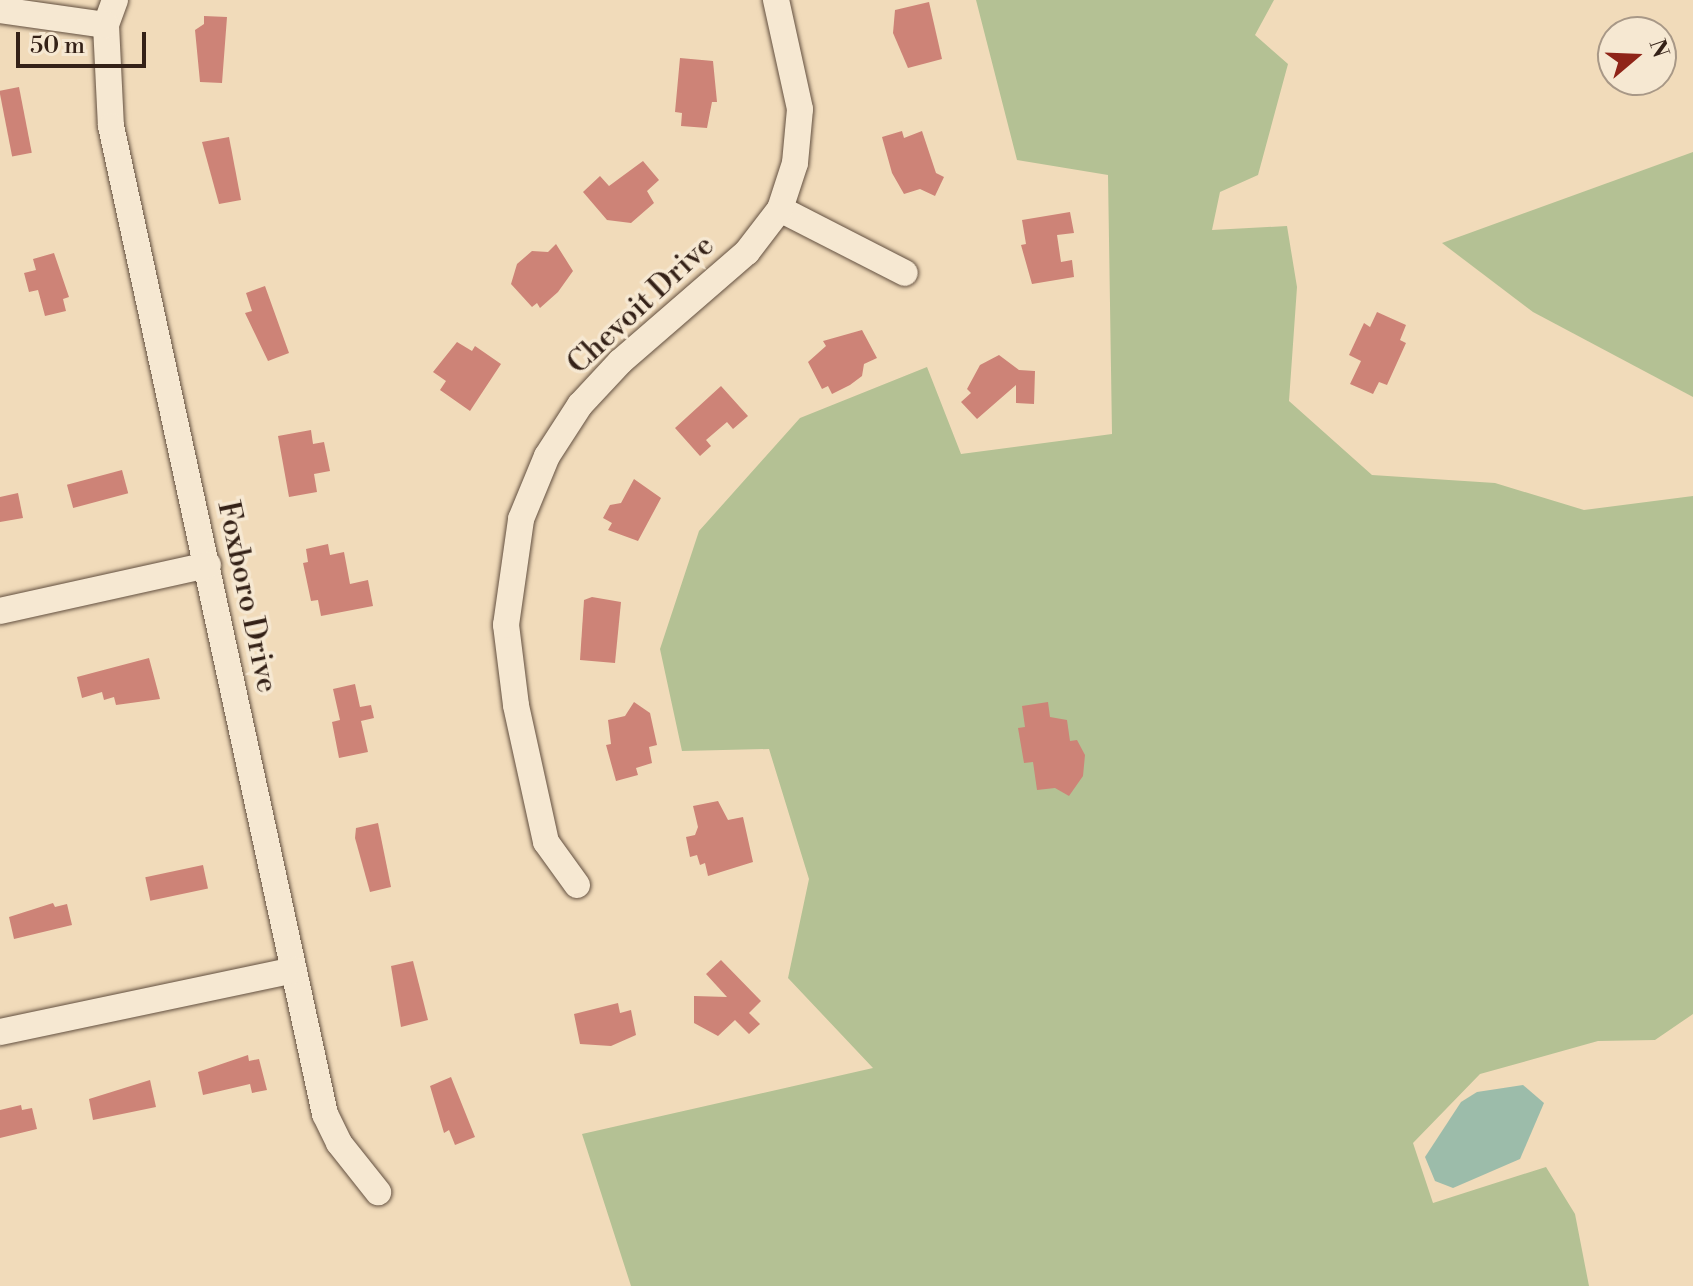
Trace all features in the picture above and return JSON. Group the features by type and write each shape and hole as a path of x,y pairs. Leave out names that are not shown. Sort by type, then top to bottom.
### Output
{"street":[{"name":"Chevoit Drive","path":"577,885 546,842 516,705 506,625 521,519 547,456 580,405 620,362 747,252 780,209 795,163 800,109 776,0"},
{"path":"0,10 110,12"},
{"name":"Foxboro Drive","path":"110,12 111,126 325,1114 339,1143 378,1192"},
{"path":"780,209 905,273"},
{"path":"0,611 208,565"},
{"path":"0,1032 294,970"}],"shaded area":[{"path":"976,0 1274,0 1255,35 1288,64 1258,175 1220,192 1212,230 1287,226 1297,287 1289,401 1372,475 1495,483 1584,510 1693,496 1693,1014 1655,1040 1598,1041 1480,1074 1413,1143 1433,1203 1546,1167 1575,1214 1589,1286 631,1286 582,1134 873,1068 788,978 809,879 769,749 682,751 660,649 699,531 800,418 927,367 961,454 1112,434 1108,175 1017,160"},
{"path":"1693,152 1693,397 1533,312 1442,243"},
{"path":"1523,1085 1544,1103 1520,1159 1453,1188 1435,1181 1425,1157 1461,1102 1477,1092"}],"building":[{"path":"929,2 942,59 908,68 893,33 895,10"},
{"path":"204,16 227,17 222,83 200,82 195,30 204,24"},
{"path":"680,58 713,61 717,102 712,102 707,128 681,126 682,113 675,112"},
{"path":"19,87 32,153 12,157 0,91"},
{"path":"902,131 904,138 922,131 936,173 944,177 935,196 920,189 904,194 892,173 882,137"},
{"path":"229,137 241,200 219,204 202,142"},
{"path":"643,161 659,180 647,191 654,203 631,223 607,220 583,192 600,176 609,186"},
{"path":"1070,212 1074,233 1057,235 1061,262 1072,260 1074,277 1032,284 1021,245 1026,244 1022,220"},
{"path":"556,244 573,271 558,292 540,308 537,303 532,307 511,284 517,264 532,251 548,252"},
{"path":"54,253 69,297 63,299 66,311 45,316 38,290 29,292 24,273 36,270 33,259"},
{"path":"265,286 289,353 268,361 245,313 252,311 246,293"},
{"path":"1377,312 1406,325 1400,340 1406,343 1387,385 1379,382 1373,394 1350,384 1361,361 1349,355 1364,323 1370,327"},
{"path":"862,330 877,358 864,364 862,376 850,385 832,394 828,386 822,389 808,362 826,346 823,341"},
{"path":"457,342 472,351 475,346 501,364 470,411 440,390 446,381 433,372"},
{"path":"999,355 1019,370 1035,371 1034,404 1016,403 1016,385 977,419 961,402 971,393 967,389 980,365"},
{"path":"721,386 748,416 733,429 727,422 706,440 711,446 700,456 675,428"},
{"path":"311,430 313,444 324,442 330,471 314,474 317,492 289,497 278,436"},
{"path":"122,470 128,493 73,508 67,485"},
{"path":"634,479 661,498 638,541 608,530 612,523 603,518 610,505 621,503"},
{"path":"18,493 23,518 0,522 0,497"},
{"path":"328,544 330,555 344,552 350,584 368,580 373,606 321,616 318,600 311,601 303,563 308,562 306,549"},
{"path":"592,597 621,602 615,663 580,660 584,600"},
{"path":"149,658 160,699 116,705 114,697 104,700 102,692 82,698 77,677"},
{"path":"355,684 360,707 371,705 374,718 361,721 368,752 339,758 332,722 340,720 333,689"},
{"path":"634,702 650,713 657,745 649,747 652,763 636,768 638,775 616,781 606,745 611,744 608,720 625,716"},
{"path":"1048,702 1050,717 1067,720 1070,741 1077,740 1085,755 1083,776 1069,796 1055,788 1037,790 1033,762 1024,763 1018,728 1025,727 1022,706"},
{"path":"718,801 728,820 743,817 753,862 708,876 705,863 700,865 697,855 690,857 686,837 695,835 698,827 693,806"},
{"path":"378,823 391,887 370,892 355,838 356,828"},
{"path":"203,865 208,888 150,901 145,877"},
{"path":"53,903 55,907 67,904 72,925 14,939 9,917"},
{"path":"721,960 761,1001 749,1013 760,1024 749,1034 735,1020 718,1036 694,1023 694,996 727,997 706,974"},
{"path":"413,961 428,1020 401,1027 391,966"},
{"path":"618,1003 620,1013 631,1010 636,1035 611,1046 580,1044 574,1014"},
{"path":"248,1055 249,1061 259,1059 267,1090 252,1093 250,1084 203,1095 198,1072"},
{"path":"451,1077 475,1137 455,1145 449,1130 444,1133 430,1086"},
{"path":"150,1080 156,1107 93,1120 89,1099"},
{"path":"21,1105 22,1110 32,1108 37,1129 0,1138 0,1110"}]}
